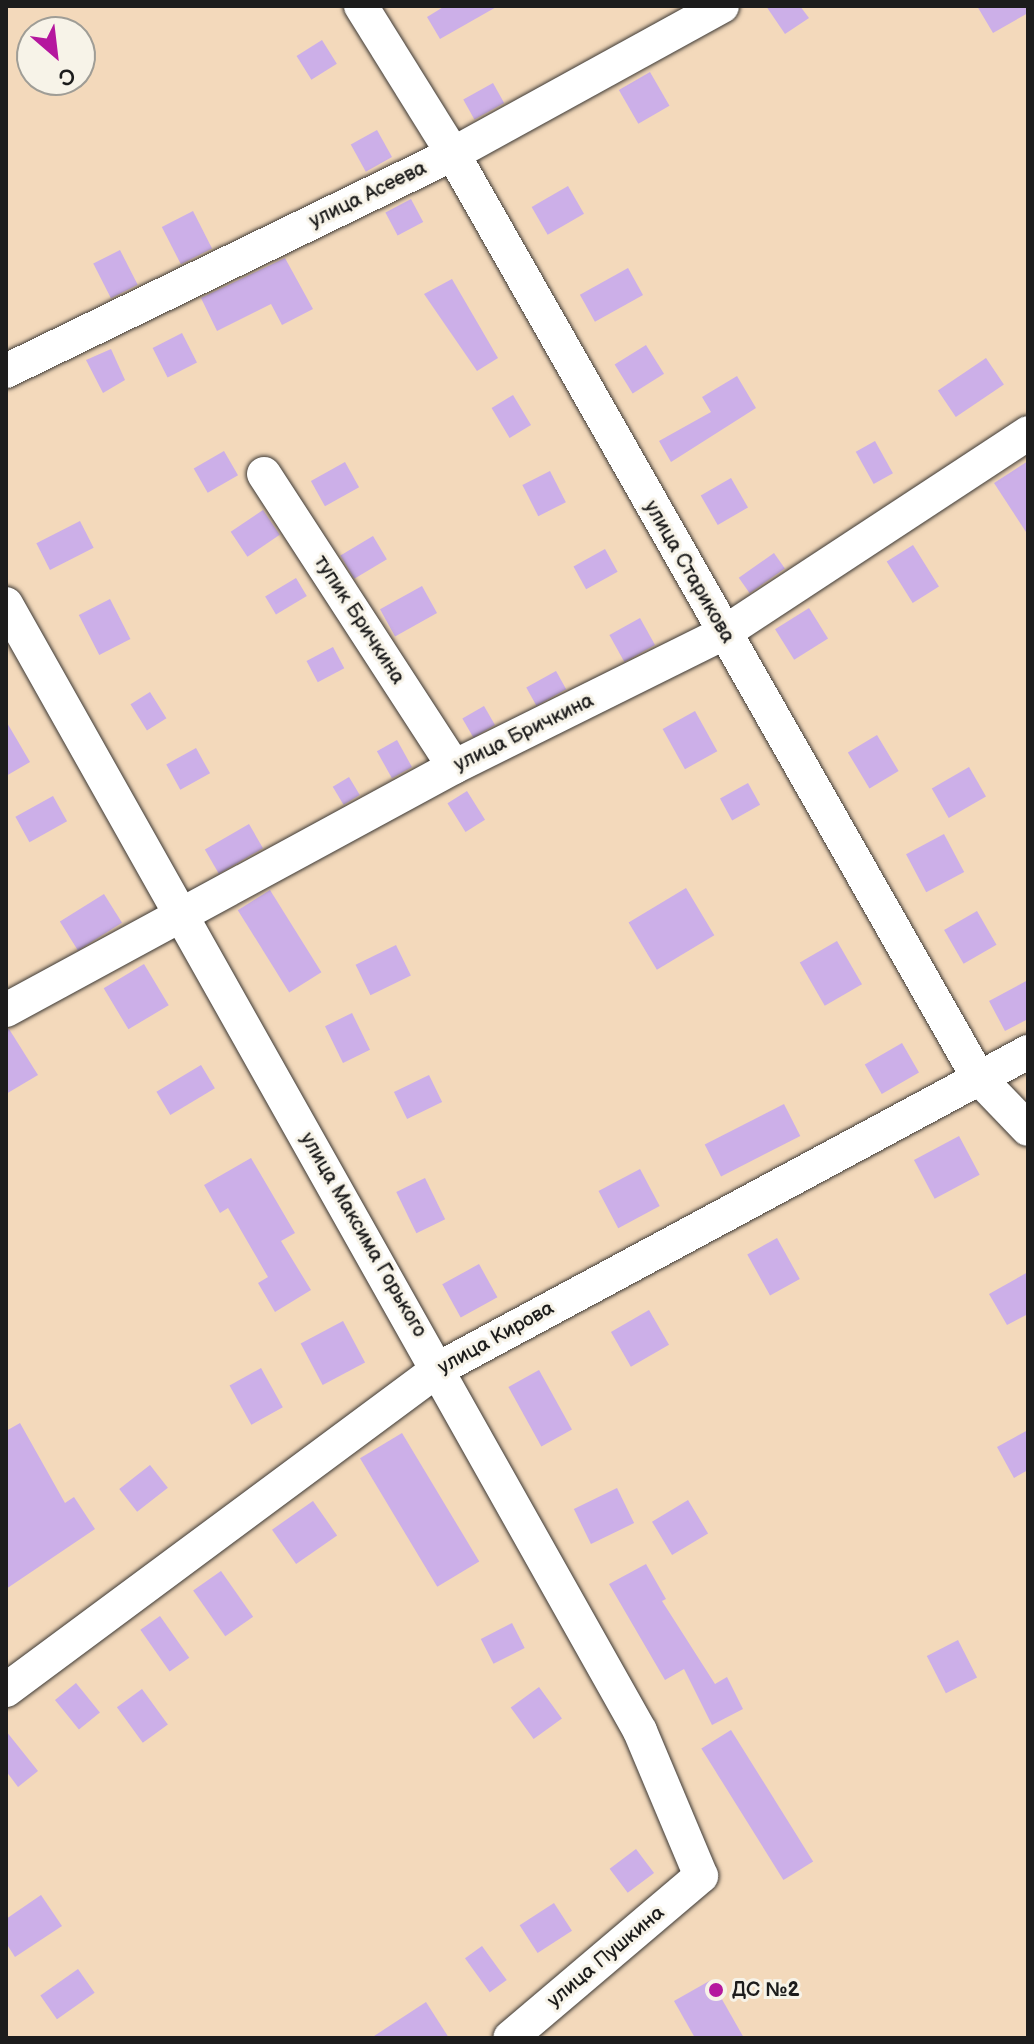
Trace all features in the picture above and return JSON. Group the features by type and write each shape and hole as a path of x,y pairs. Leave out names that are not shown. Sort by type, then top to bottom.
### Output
{"street":[{"name":"улица Старикова","path":"361,6 453,154 978,1077 1028,1129"},
{"name":"улица Асеева","path":"6,371 453,154 722,6"},
{"name":"улица Бричкина","path":"6,1010 454,767 724,633 1028,433"},
{"name":"тупик Бричкина","path":"264,474 454,767"},
{"name":"улица Максима Горького","path":"6,604 179,916 440,1368 640,1731 701,1876"},
{"name":"улица Кирова","path":"6,1690 440,1368 1028,1052"},
{"name":"улица Пушкина","path":"510,2038 701,1876"}],"building":[{"path":"445,6 498,6 440,39 427,17"},
{"path":"766,6 800,6 809,18 785,34"},
{"path":"977,6 1028,6 1028,13 993,33"},
{"path":"322,40 337,64 311,80 297,56"},
{"path":"650,72 670,106 638,124 619,90"},
{"path":"493,83 504,103 474,120 463,99"},
{"path":"377,130 392,157 366,172 351,145"},
{"path":"568,186 584,214 548,235 532,207"},
{"path":"411,199 423,222 398,236 385,213"},
{"path":"193,211 212,248 181,264 162,227"},
{"path":"120,250 138,285 111,298 93,264"},
{"path":"285,258 313,309 282,325 271,304 217,331 201,298"},
{"path":"628,268 643,295 595,322 580,295"},
{"path":"452,279 498,358 477,371 424,294"},
{"path":"182,333 197,362 168,377 153,348"},
{"path":"646,345 664,374 633,393 615,365"},
{"path":"111,349 125,380 103,393 86,360"},
{"path":"986,358 1004,385 956,417 938,390"},
{"path":"737,376 756,408 671,462 659,441 711,412 702,397"},
{"path":"513,395 531,425 510,438 492,408"},
{"path":"875,441 893,473 874,484 856,452"},
{"path":"224,451 238,475 208,493 194,469"},
{"path":"1028,461 1028,535 994,483"},
{"path":"345,462 359,487 325,506 311,481"},
{"path":"550,471 566,502 538,516 522,485"},
{"path":"731,478 748,507 718,525 701,495"},
{"path":"263,510 280,535 247,557 231,532"},
{"path":"80,521 94,548 50,570 36,543"},
{"path":"373,536 387,559 354,579 340,556"},
{"path":"913,545 939,587 913,603 887,561"},
{"path":"605,549 618,572 586,589 574,566"},
{"path":"774,553 785,569 750,593 739,578"},
{"path":"296,578 307,596 276,615 265,597"},
{"path":"422,586 437,613 395,636 380,609"},
{"path":"110,599 130,639 99,655 79,615"},
{"path":"809,608 828,639 794,660 775,629"},
{"path":"640,618 655,645 624,662 609,635"},
{"path":"333,647 344,668 318,682 307,661"},
{"path":"556,671 566,689 536,706 526,687"},
{"path":"150,692 166,718 147,730 130,704"},
{"path":"484,706 495,725 473,738 462,718"},
{"path":"695,711 717,751 685,769 663,729"},
{"path":"6,721 30,762 6,776"},
{"path":"877,735 899,771 869,789 848,753"},
{"path":"397,740 412,767 392,778 377,751"},
{"path":"196,748 210,773 180,790 166,764"},
{"path":"969,767 986,796 949,818 932,788"},
{"path":"349,777 360,795 344,805 333,787"},
{"path":"748,783 760,805 732,820 720,799"},
{"path":"467,791 485,820 466,832 447,803"},
{"path":"53,796 67,821 29,842 15,817"},
{"path":"249,824 263,848 219,874 205,850"},
{"path":"944,834 964,872 926,892 906,854"},
{"path":"686,888 714,935 657,970 629,923"},
{"path":"270,890 321,972 289,992 238,910"},
{"path":"104,894 122,923 78,950 60,922"},
{"path":"977,911 997,945 964,964 944,930"},
{"path":"837,941 862,984 825,1006 800,963"},
{"path":"396,945 411,976 370,995 356,965"},
{"path":"144,964 169,1005 128,1029 104,988"},
{"path":"1028,980 1028,1019 1005,1031 989,1001"},
{"path":"352,1013 370,1050 343,1063 325,1026"},
{"path":"9,1029 38,1075 6,1094 6,1030"},
{"path":"902,1043 919,1072 882,1094 865,1064"},
{"path":"201,1065 215,1088 170,1115 156,1092"},
{"path":"429,1075 442,1102 407,1119 394,1092"},
{"path":"784,1104 800,1136 721,1176 705,1144"},
{"path":"959,1136 980,1175 935,1199 914,1160"},
{"path":"251,1158 295,1233 281,1241 311,1290 275,1312 258,1283 268,1277 228,1208 220,1213 204,1185"},
{"path":"640,1169 660,1206 618,1228 599,1191"},
{"path":"425,1178 445,1219 416,1233 396,1192"},
{"path":"777,1238 800,1279 770,1296 747,1254"},
{"path":"479,1264 497,1297 461,1318 442,1284"},
{"path":"1028,1272 1028,1314 1007,1325 989,1294"},
{"path":"649,1310 669,1345 631,1367 611,1332"},
{"path":"343,1321 365,1362 323,1385 301,1344"},
{"path":"261,1368 283,1407 251,1425 230,1385"},
{"path":"539,1370 572,1429 541,1446 508,1387"},
{"path":"20,1423 65,1503 74,1497 95,1529 6,1589 6,1431"},
{"path":"1028,1430 1028,1470 1014,1478 997,1447"},
{"path":"402,1433 479,1562 437,1587 360,1458"},
{"path":"150,1465 168,1488 137,1512 119,1489"},
{"path":"617,1488 634,1523 591,1544 574,1509"},
{"path":"688,1500 708,1533 672,1555 652,1522"},
{"path":"313,1501 337,1535 296,1564 272,1530"},
{"path":"646,1564 666,1599 662,1601 715,1684 727,1677 743,1709 712,1725 684,1669 665,1680 609,1584"},
{"path":"221,1571 253,1617 225,1636 193,1591"},
{"path":"160,1616 189,1658 170,1672 140,1630"},
{"path":"512,1623 525,1648 494,1664 481,1639"},
{"path":"958,1640 977,1677 946,1693 927,1656"},
{"path":"76,1683 100,1713 79,1730 55,1700"},
{"path":"539,1687 562,1719 534,1739 511,1708"},
{"path":"142,1689 168,1725 143,1743 117,1707"},
{"path":"731,1730 813,1861 783,1880 701,1749"},
{"path":"6,1731 38,1771 18,1787 6,1771"},
{"path":"636,1849 654,1873 628,1893 610,1869"},
{"path":"41,1895 62,1926 15,1957 6,1943 6,1919"},
{"path":"554,1903 572,1931 538,1953 520,1925"},
{"path":"482,1946 507,1980 490,1992 465,1958"},
{"path":"78,1969 95,1993 57,2019 40,1995"},
{"path":"711,1980 744,2038 695,2038 674,2001"},
{"path":"426,2002 449,2038 371,2038"}],"place":[{"name":"ДС №2","path":"716,1990"}]}
